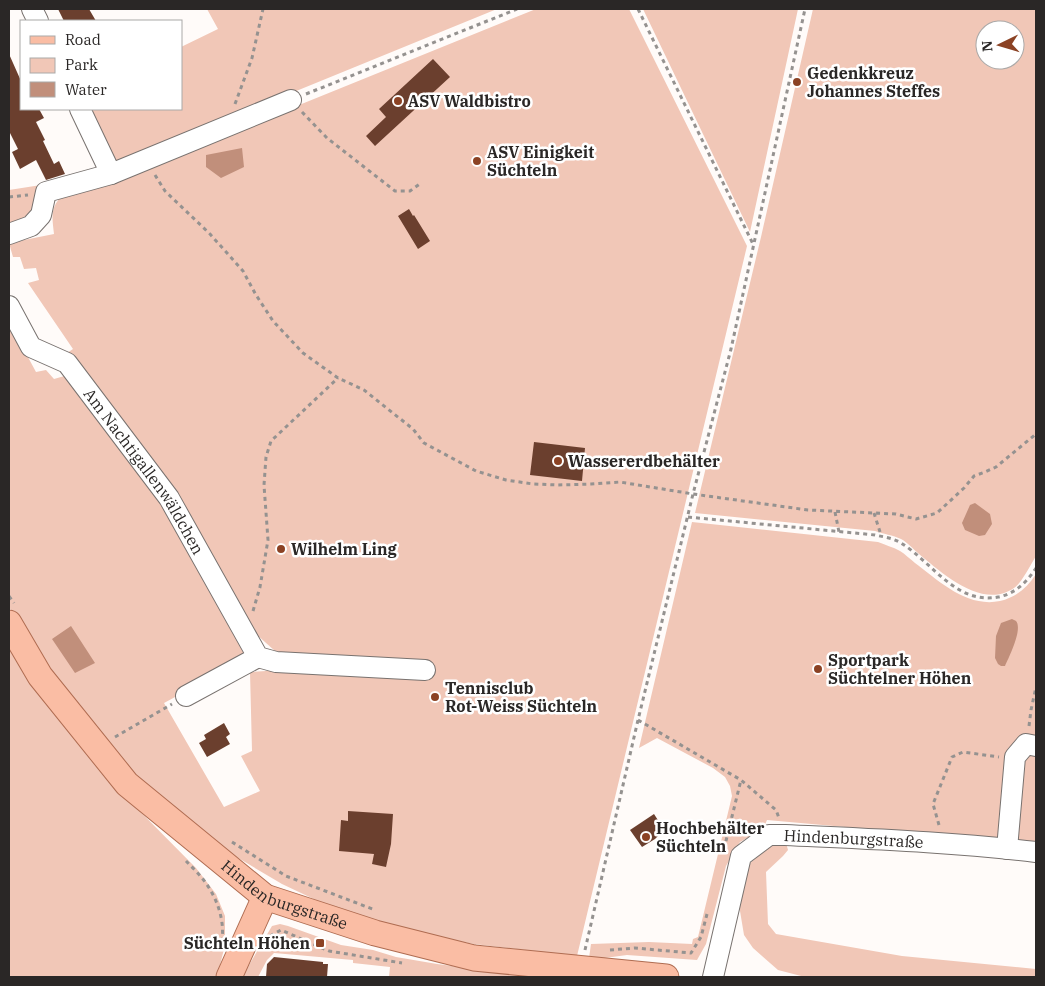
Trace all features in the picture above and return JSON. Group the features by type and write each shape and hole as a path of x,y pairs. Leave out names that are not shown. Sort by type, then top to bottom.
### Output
{"main road":[{"name":"Hindenburgstraße","path":"11,613 40,676 127,784 265,897 375,933 474,958 582,960 666,977"},
{"path":"229,977 265,897"},
{"path":"582,960 603,977"}],"street":[{"path":"9,234 31,226 41,216 46,192 111,174 292,100"},
{"path":"80,110 111,174"},
{"name":"Am Nachtigallenwäldchen","path":"9,306 30,347 67,364 169,498 258,656"},
{"path":"186,696 258,656 276,662 425,670"},
{"path":"1007,848 1026,749"},
{"name":"Hindenburgstraße","path":"713,977 741,856 769,835 939,843 1036,852"}],"path":[{"path":"228,126 252,58 263,9"},
{"path":"421,182 410,191 395,191 327,138 292,100 516,9"},
{"path":"638,9 754,246"},
{"path":"582,960 693,494 731,349 805,9"},
{"path":"146,159 165,191 210,234 244,271 256,296 272,321 303,353 338,378 364,390 413,429 424,443 476,471 506,480 533,484 620,482 808,510 896,514 916,519 937,513 974,476 996,467 1036,434"},
{"path":"254,619 253,610 260,587 268,540 264,485 266,457 271,441 338,378"},
{"path":"835,512 838,532"},
{"path":"874,513 881,536"},
{"path":"688,517 881,536 902,544 952,585 966,594 976,597 985,598 1006,595 1020,587 1036,568"},
{"path":"9,596 11,613"},
{"path":"939,843 939,825 933,804 952,757 963,752 995,757 1026,749 1036,687"},
{"path":"111,739 186,696"},
{"path":"638,720 741,780 776,810 785,835"},
{"path":"230,840 286,876 378,911"},
{"path":"181,856 203,879 218,903 224,930 221,948"},
{"path":"270,937 281,930 330,951 402,963"},
{"path":"605,950 634,948 691,953"}],"green space":[{"path":"207,9 497,9 115,165 89,110 182,110 182,47 218,29"},
{"path":"536,9 629,9 747,246 577,956 474,944 376,924 320,902 282,884 228,852 149,789 111,751 46,664 9,607 9,322 36,372 46,370 54,379 68,375 137,463 195,553 245,651 240,662 164,703 224,807 260,791 241,756 252,751 250,672 282,670 311,658 275,651 256,634 64,355 73,349 28,283 39,280 36,268 24,269 20,257 13,257 9,243 54,234 54,208 63,195 272,116"},
{"path":"643,9 798,9 750,232"},
{"path":"813,9 1036,9 1036,556 1023,578 1017,586 1002,594 989,595 976,592 951,579 903,540 895,536 875,531 695,513"},
{"path":"41,185 28,217 9,224 9,190"},
{"name":"Sportpark Süchtelner Höhen","path":"692,522 878,542 900,551 944,585 976,601 1000,601 1011,597 1025,588 1036,574 1036,844 767,820 763,829 740,842 726,866 706,944 697,960 627,955 597,959 589,958 591,944 649,942 692,944 693,939 698,937 732,796 730,786 725,777 713,768 657,738 639,748"},
{"path":"9,640 105,776 196,868 216,894 225,916 225,945 217,977 9,977"},
{"path":"775,843 786,843 788,850 766,872 768,924 776,934 902,956 1036,969 1036,977 805,977 778,970 753,948 744,935 739,905 745,873 751,862"},
{"path":"280,924 341,945 373,950 396,957 537,977 389,977 390,967 353,963 353,960 274,953 267,960 258,977 242,977 272,926"}],"water":[{"path":"242,148 244,167 221,178 206,167 206,155"},
{"path":"975,503 990,514 992,524 985,535 979,536 965,530 962,523 970,505"},
{"path":"1012,619 1018,625 1017,636 1005,666 1001,666 995,658 996,636 1001,623"},
{"path":"71,626 95,663 75,673 52,639"}],"building":[{"path":"58,9 89,9 95,20 64,20"},
{"path":"9,54 20,79 20,110 40,110 44,118 36,122 45,140 43,141 54,164 59,161 65,174 46,180 36,160 20,169 12,152 18,149 9,131"},
{"path":"433,59 450,77 375,146 366,136 386,117 379,109"},
{"path":"409,209 430,241 418,249 398,216"},
{"name":"Wassererdbehälter","path":"534,442 585,448 582,481 530,475"},
{"path":"224,723 230,734 226,737 230,744 207,757 199,743 206,739 204,735"},
{"path":"348,811 393,814 391,844 386,867 372,864 374,854 339,851 341,820 348,821"},
{"name":"Hochbehälter Süchteln","path":"654,814 663,828 657,833 659,835 655,839 642,847 630,830"},
{"path":"274,957 323,962 323,964 328,964 327,977 266,977 267,964"}],"place":[{"name":"Gedenkkreuz Johannes Steffes","path":"797,82"},
{"name":"ASV Waldbistro","path":"398,101"},
{"name":"ASV Einigkeit Süchteln","path":"477,161"},
{"name":"Wassererdbehälter","path":"558,461"},
{"name":"Wilhelm Ling","path":"281,549"},
{"name":"Sportpark Süchtelner Höhen","path":"818,669"},
{"name":"Tennisclub Rot-Weiss Süchteln","path":"435,697"},
{"name":"Hochbehälter Süchteln","path":"646,837"},
{"name":"Süchteln Höhen","path":"320,943"}]}
